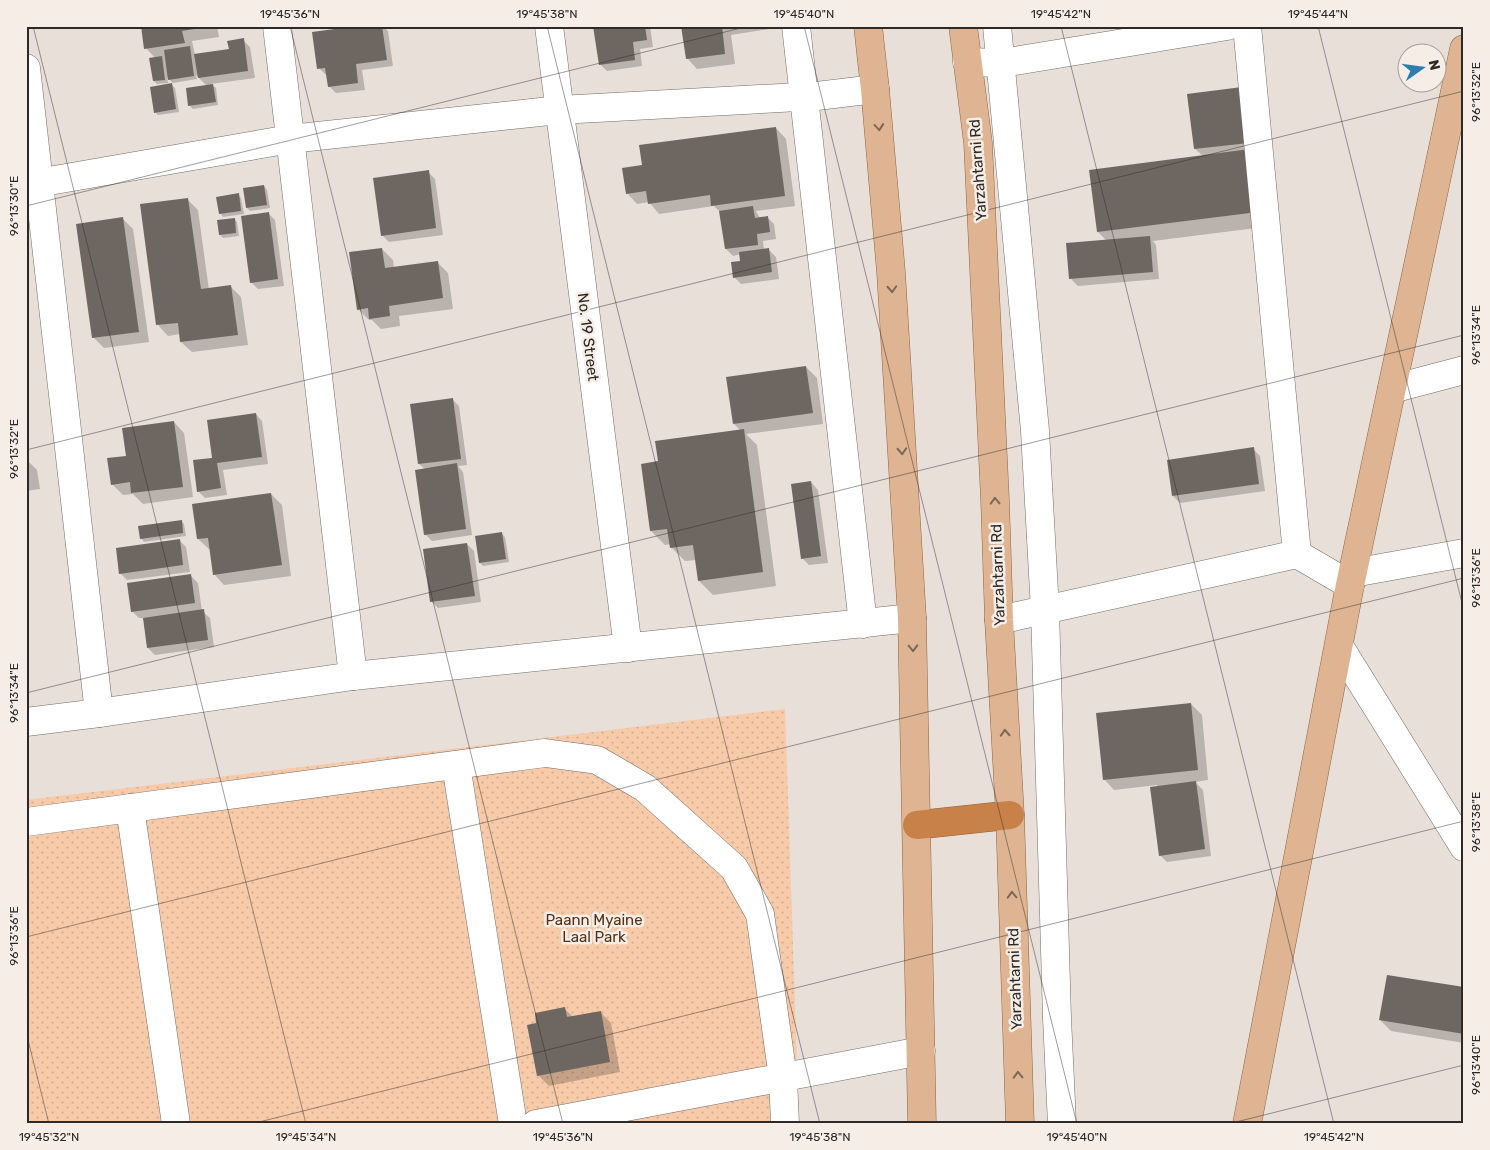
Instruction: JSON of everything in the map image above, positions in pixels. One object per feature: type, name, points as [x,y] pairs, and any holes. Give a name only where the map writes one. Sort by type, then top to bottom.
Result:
[{"type":"highway","points":[[917,825],[1010,815]]},
{"type":"main road","points":[[868,26],[891,272],[912,618],[922,1124]]},
{"type":"main road","name":"Yarzahtarni Rd","points":[[963,26],[978,143],[995,500],[998,620],[1010,815],[1020,1124]]},
{"type":"main road","points":[[1247,1124],[1352,580],[1464,49]]},
{"type":"street","points":[[277,26],[354,676]]},
{"type":"street","name":"No. 19 Street","points":[[549,26],[628,648]]},
{"type":"street","points":[[796,26],[863,624]]},
{"type":"street","points":[[997,26],[1002,63],[1035,430],[1045,610],[1056,1018],[1062,1124]]},
{"type":"street","points":[[967,62],[1002,63],[1226,26]]},
{"type":"street","points":[[1247,26],[1297,554]]},
{"type":"street","points":[[26,68],[33,184],[98,713]]},
{"type":"street","points":[[33,184],[290,139],[559,110],[817,96],[875,89]]},
{"type":"street","points":[[1392,388],[1464,370]]},
{"type":"street","points":[[998,620],[1297,554],[1352,580],[1464,553]]},
{"type":"street","points":[[26,722],[354,676],[912,618]]},
{"type":"street","points":[[1339,646],[1464,847]]},
{"type":"street","points":[[26,822],[545,753],[597,760],[645,788],[734,868],[760,914],[783,1078],[785,1124]]},
{"type":"street","points":[[456,765],[513,1124]]},
{"type":"street","points":[[130,808],[176,1124]]},
{"type":"street","points":[[536,1124],[921,1050]]},
{"type":"green space","name":"Paann Myaine Laal Park","points":[[785,709],[799,1124],[26,1124],[26,800]]},
{"type":"building","points":[[141,26],[207,27],[182,31],[185,43],[144,49]]},
{"type":"building","points":[[357,26],[382,26],[387,60],[356,64],[358,83],[328,87],[325,68],[317,69],[312,32]]},
{"type":"building","points":[[593,26],[645,26],[647,40],[633,42],[635,60],[599,65]]},
{"type":"building","points":[[681,26],[722,26],[725,54],[686,59]]},
{"type":"building","points":[[244,38],[248,71],[198,78],[194,54],[229,49],[227,41]]},
{"type":"building","points":[[190,46],[194,76],[168,80],[164,50]]},
{"type":"building","points":[[162,56],[165,80],[153,81],[149,58]]},
{"type":"building","points":[[172,83],[176,109],[154,113],[150,87]]},
{"type":"building","points":[[213,84],[216,102],[188,106],[186,88]]},
{"type":"building","points":[[1242,87],[1249,143],[1194,149],[1187,94]]},
{"type":"building","points":[[776,127],[785,196],[711,206],[710,195],[648,204],[646,191],[626,194],[622,168],[642,165],[639,145]]},
{"type":"building","points":[[1250,149],[1258,212],[1097,232],[1089,170]]},
{"type":"building","points":[[429,170],[436,228],[381,236],[373,178]]},
{"type":"building","points":[[264,185],[267,205],[246,208],[243,188]]},
{"type":"building","points":[[239,193],[241,211],[219,214],[216,197]]},
{"type":"building","points":[[188,198],[201,289],[231,285],[238,335],[180,342],[178,323],[156,325],[140,204]]},
{"type":"building","points":[[753,206],[755,218],[768,216],[770,232],[757,234],[758,245],[725,249],[719,211]]},
{"type":"building","points":[[269,212],[278,279],[250,283],[241,216]]},
{"type":"building","points":[[123,217],[139,332],[92,338],[76,224]]},
{"type":"building","points":[[235,218],[236,233],[219,235],[217,220]]},
{"type":"building","points":[[1150,236],[1153,272],[1069,279],[1066,243]]},
{"type":"building","points":[[382,248],[385,268],[438,261],[443,298],[389,306],[390,316],[369,319],[368,308],[357,310],[349,252]]},
{"type":"building","points":[[769,248],[772,272],[733,278],[731,262],[740,261],[739,252]]},
{"type":"building","points":[[806,366],[813,413],[733,424],[726,377]]},
{"type":"building","points":[[453,398],[461,459],[418,464],[410,404]]},
{"type":"building","points":[[256,413],[262,457],[217,463],[221,488],[197,492],[193,460],[212,458],[207,420]]},
{"type":"building","points":[[174,421],[183,487],[131,493],[130,482],[111,485],[107,458],[126,456],[122,428]]},
{"type":"building","points":[[744,429],[763,572],[698,581],[693,545],[670,548],[667,529],[650,531],[641,464],[658,461],[655,441]]},
{"type":"building","points":[[1254,447],[1259,484],[1172,496],[1167,460]]},
{"type":"building","points":[[457,463],[466,529],[424,535],[415,470]]},
{"type":"building","points":[[811,481],[821,556],[801,559],[791,484]]},
{"type":"building","points":[[271,493],[282,565],[213,575],[208,538],[197,539],[192,504]]},
{"type":"building","points":[[182,520],[183,533],[140,539],[138,526]]},
{"type":"building","points":[[502,532],[506,559],[479,563],[475,536]]},
{"type":"building","points":[[180,539],[183,565],[119,574],[116,548]]},
{"type":"building","points":[[467,543],[475,596],[430,602],[423,549]]},
{"type":"building","points":[[191,574],[195,603],[131,612],[127,583]]},
{"type":"building","points":[[204,609],[208,640],[147,648],[143,618]]},
{"type":"building","points":[[1191,703],[1198,770],[1103,780],[1096,713]]},
{"type":"building","points":[[1196,781],[1205,849],[1159,856],[1150,787]]},
{"type":"building","points":[[1387,975],[1464,987],[1464,1034],[1379,1020]]},
{"type":"building","points":[[565,1007],[567,1017],[601,1011],[610,1062],[537,1076],[527,1025],[536,1023],[535,1013]]}]
